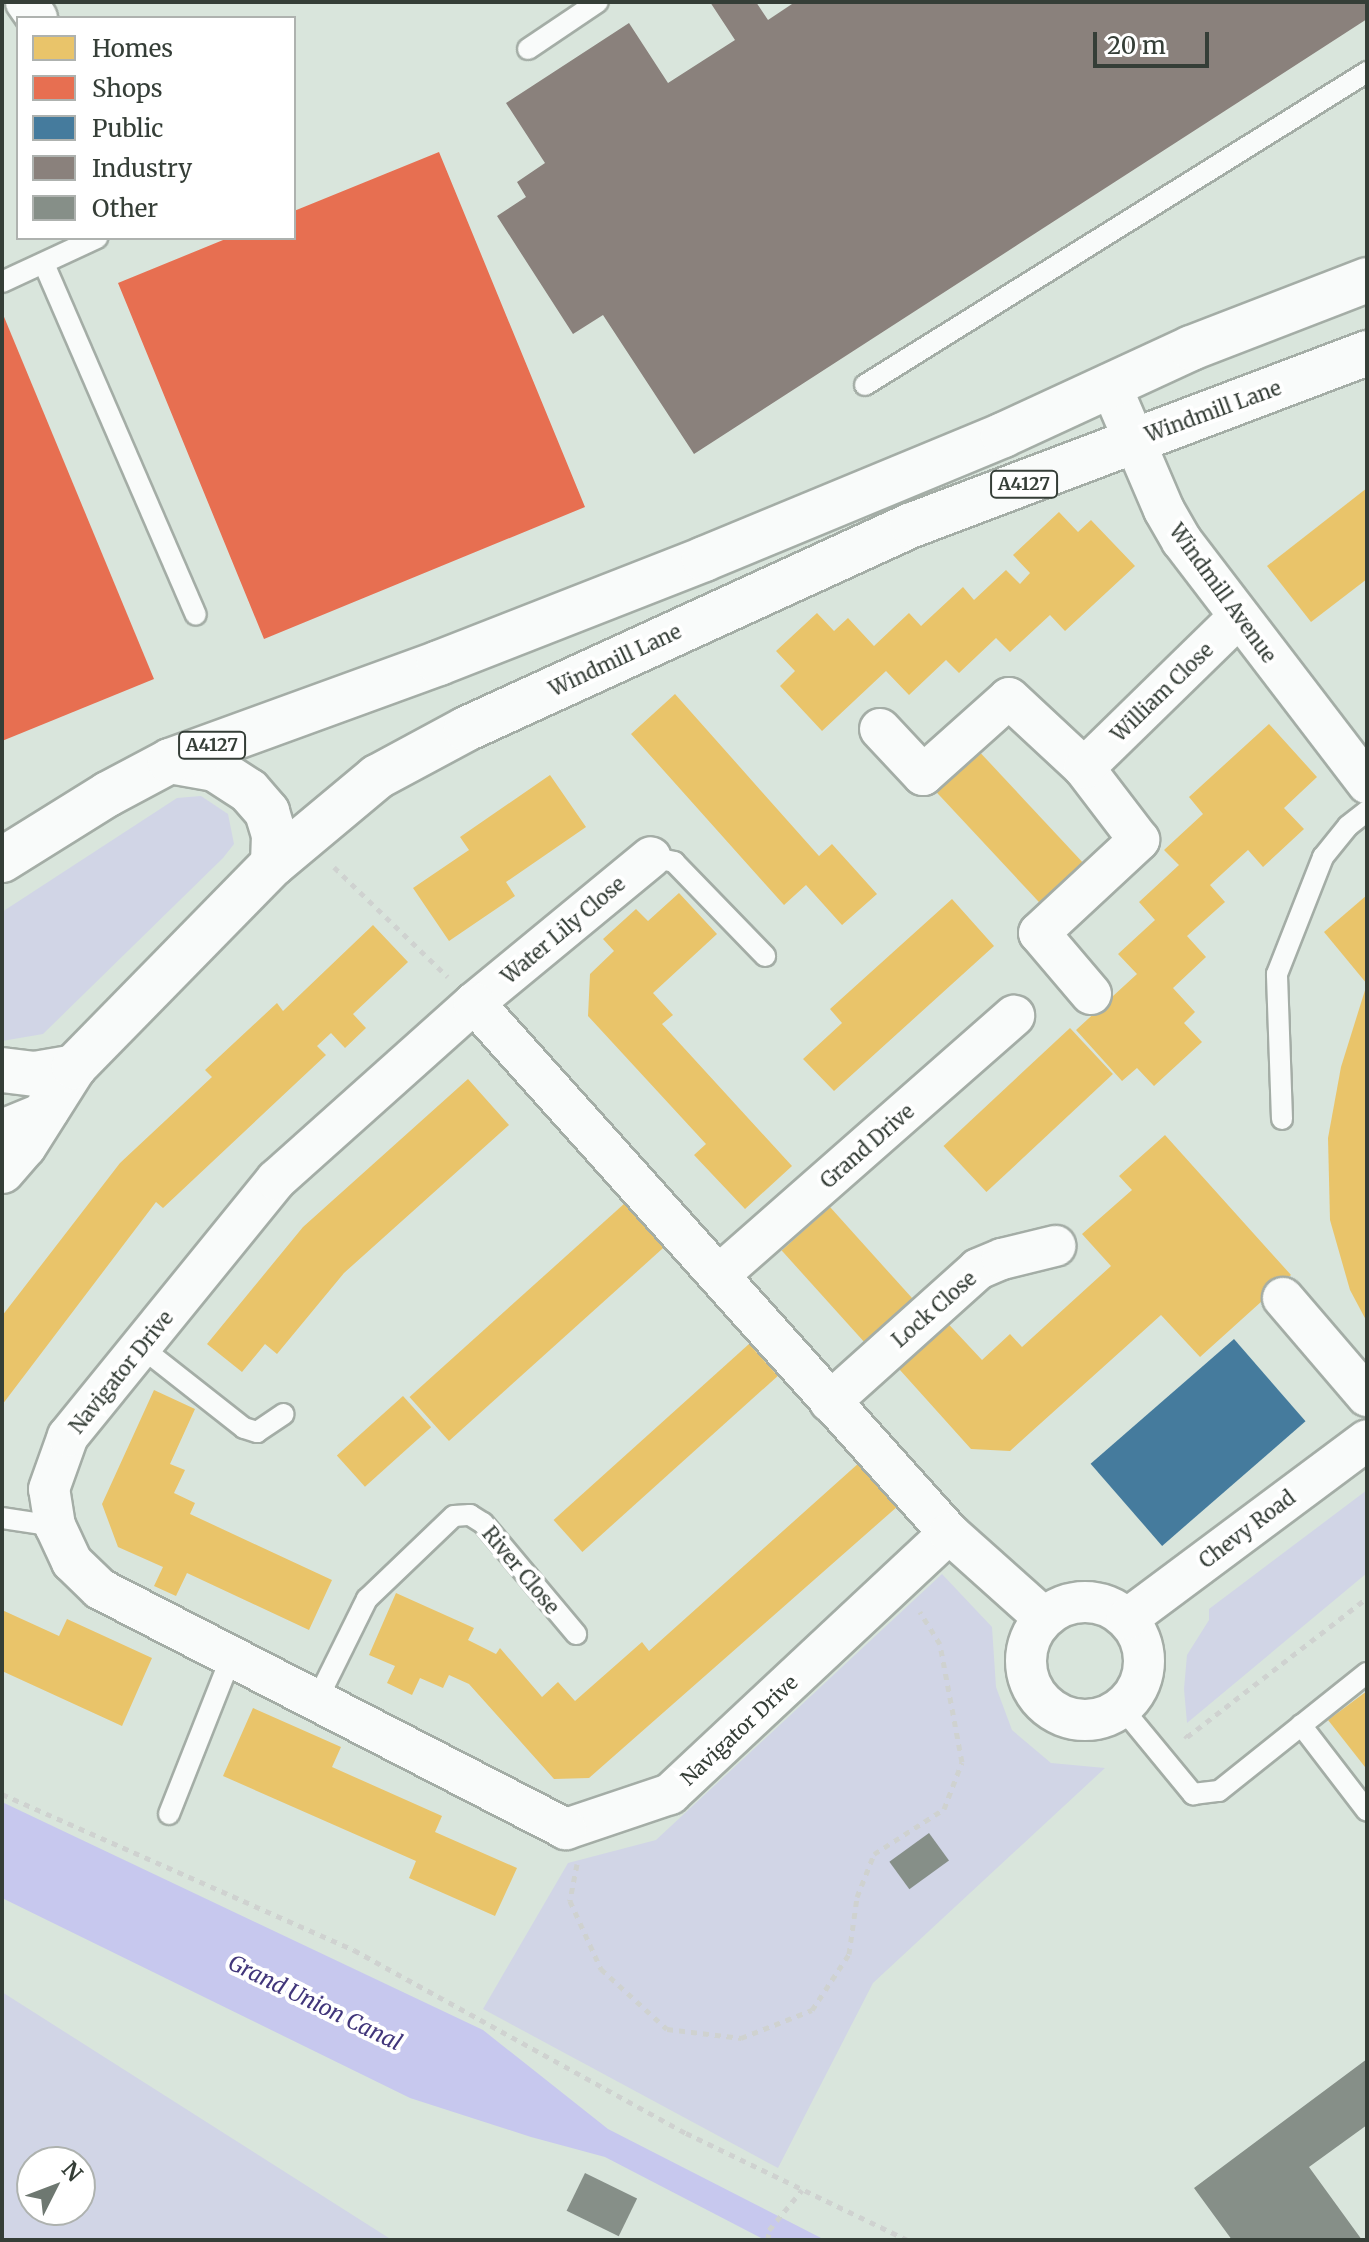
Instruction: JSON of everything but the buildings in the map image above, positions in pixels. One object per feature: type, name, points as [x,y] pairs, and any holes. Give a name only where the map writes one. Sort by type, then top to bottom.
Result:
[{"type":"main road","name":"A4127","points":[[8,851],[170,761],[439,663],[704,559],[1003,435],[1191,348],[1367,280]]},
{"type":"main road","name":"Windmill Lane","points":[[2,1171],[48,1111],[74,1067],[288,850],[377,777],[466,729],[912,525],[1367,353]]},
{"type":"main road","points":[[170,761],[215,769],[249,791],[267,812],[274,835],[288,850]]},
{"type":"main road","points":[[2,1070],[35,1074],[74,1067]]},
{"type":"street","name":"Windmill Avenue","points":[[1110,384],[1182,541],[1239,617],[1362,766]]},
{"type":"street","name":"William Close","points":[[1084,768],[1239,617]]},
{"type":"street","points":[[880,729],[923,775],[1009,698],[1084,768],[1139,840],[1039,933],[1091,994]]},
{"type":"street","name":"Water Lily Close","points":[[474,1003],[651,857]]},
{"type":"street","points":[[474,1003],[949,1533],[1044,1618]]},
{"type":"street","name":"Navigator Drive","points":[[474,1003],[276,1180],[68,1436],[49,1489],[55,1526],[72,1562],[100,1589],[566,1829],[670,1794],[949,1533]]},
{"type":"street","name":"Grand Drive","points":[[719,1275],[1014,1016]]},
{"type":"street","points":[[2,1130],[48,1111]]},
{"type":"street","name":"Lock Close","points":[[830,1402],[978,1269],[1002,1259],[1055,1246]]},
{"type":"street","points":[[1283,1298],[1367,1396]]},
{"type":"street","name":"Chevy Road","points":[[1127,1619],[1367,1440]]},
{"type":"street","points":[[1085,1602],[1105,1605],[1127,1619],[1142,1645],[1145,1665],[1129,1700],[1088,1721],[1068,1718],[1049,1709],[1032,1689],[1026,1670],[1033,1631],[1044,1618],[1065,1605],[1085,1602]]},
{"type":"lane","points":[[528,49],[598,2]]},
{"type":"lane","points":[[865,385],[1367,72]]},
{"type":"lane","points":[[2,282],[93,240]]},
{"type":"lane","points":[[44,264],[196,615]]},
{"type":"lane","points":[[1282,1119],[1277,974],[1323,857],[1348,826],[1367,811]]},
{"type":"lane","points":[[651,857],[674,862],[765,956]]},
{"type":"lane","points":[[141,1347],[244,1428],[257,1432],[284,1414]]},
{"type":"lane","name":"River Close","points":[[317,1700],[367,1599],[454,1516],[470,1515],[483,1523],[576,1634]]},
{"type":"lane","points":[[2,1518],[55,1526]]},
{"type":"lane","points":[[169,1814],[232,1655]]},
{"type":"lane","points":[[1129,1700],[1193,1794],[1219,1791],[1367,1673]]},
{"type":"lane","points":[[1301,1725],[1364,1803]]},
{"type":"path","points":[[288,850],[474,1003]]},
{"type":"path","points":[[585,1824],[570,1901],[601,1969],[667,2029],[741,2038],[812,2010],[849,1954],[857,1897],[874,1854],[944,1809],[962,1762],[940,1644],[902,1580]]},
{"type":"path","points":[[1129,1700],[1187,1737],[1367,1598]]},
{"type":"path","points":[[2,1794],[354,1950],[686,2133],[907,2240]]},
{"type":"path","points":[[768,2240],[769,2230],[802,2190]]},
{"type":"shaded area","points":[[201,796],[228,814],[234,844],[223,858],[43,1034],[2,1041],[2,912],[177,798]]},
{"type":"shaded area","points":[[1367,1490],[1367,1573],[1187,1723],[1184,1689],[1187,1655],[1209,1620],[1209,1609]]},
{"type":"shaded area","points":[[942,1574],[992,1627],[996,1687],[1012,1730],[1051,1763],[1105,1768],[873,1983],[778,2168],[483,2009],[568,1863],[656,1840]]},
{"type":"shaded area","points":[[2,1992],[392,2240],[2,2240]]},
{"type":"water","name":"Grand Union Canal","points":[[2,1802],[483,2030],[608,2129],[825,2240],[765,2240],[605,2157],[410,2098],[2,1898]]}]
